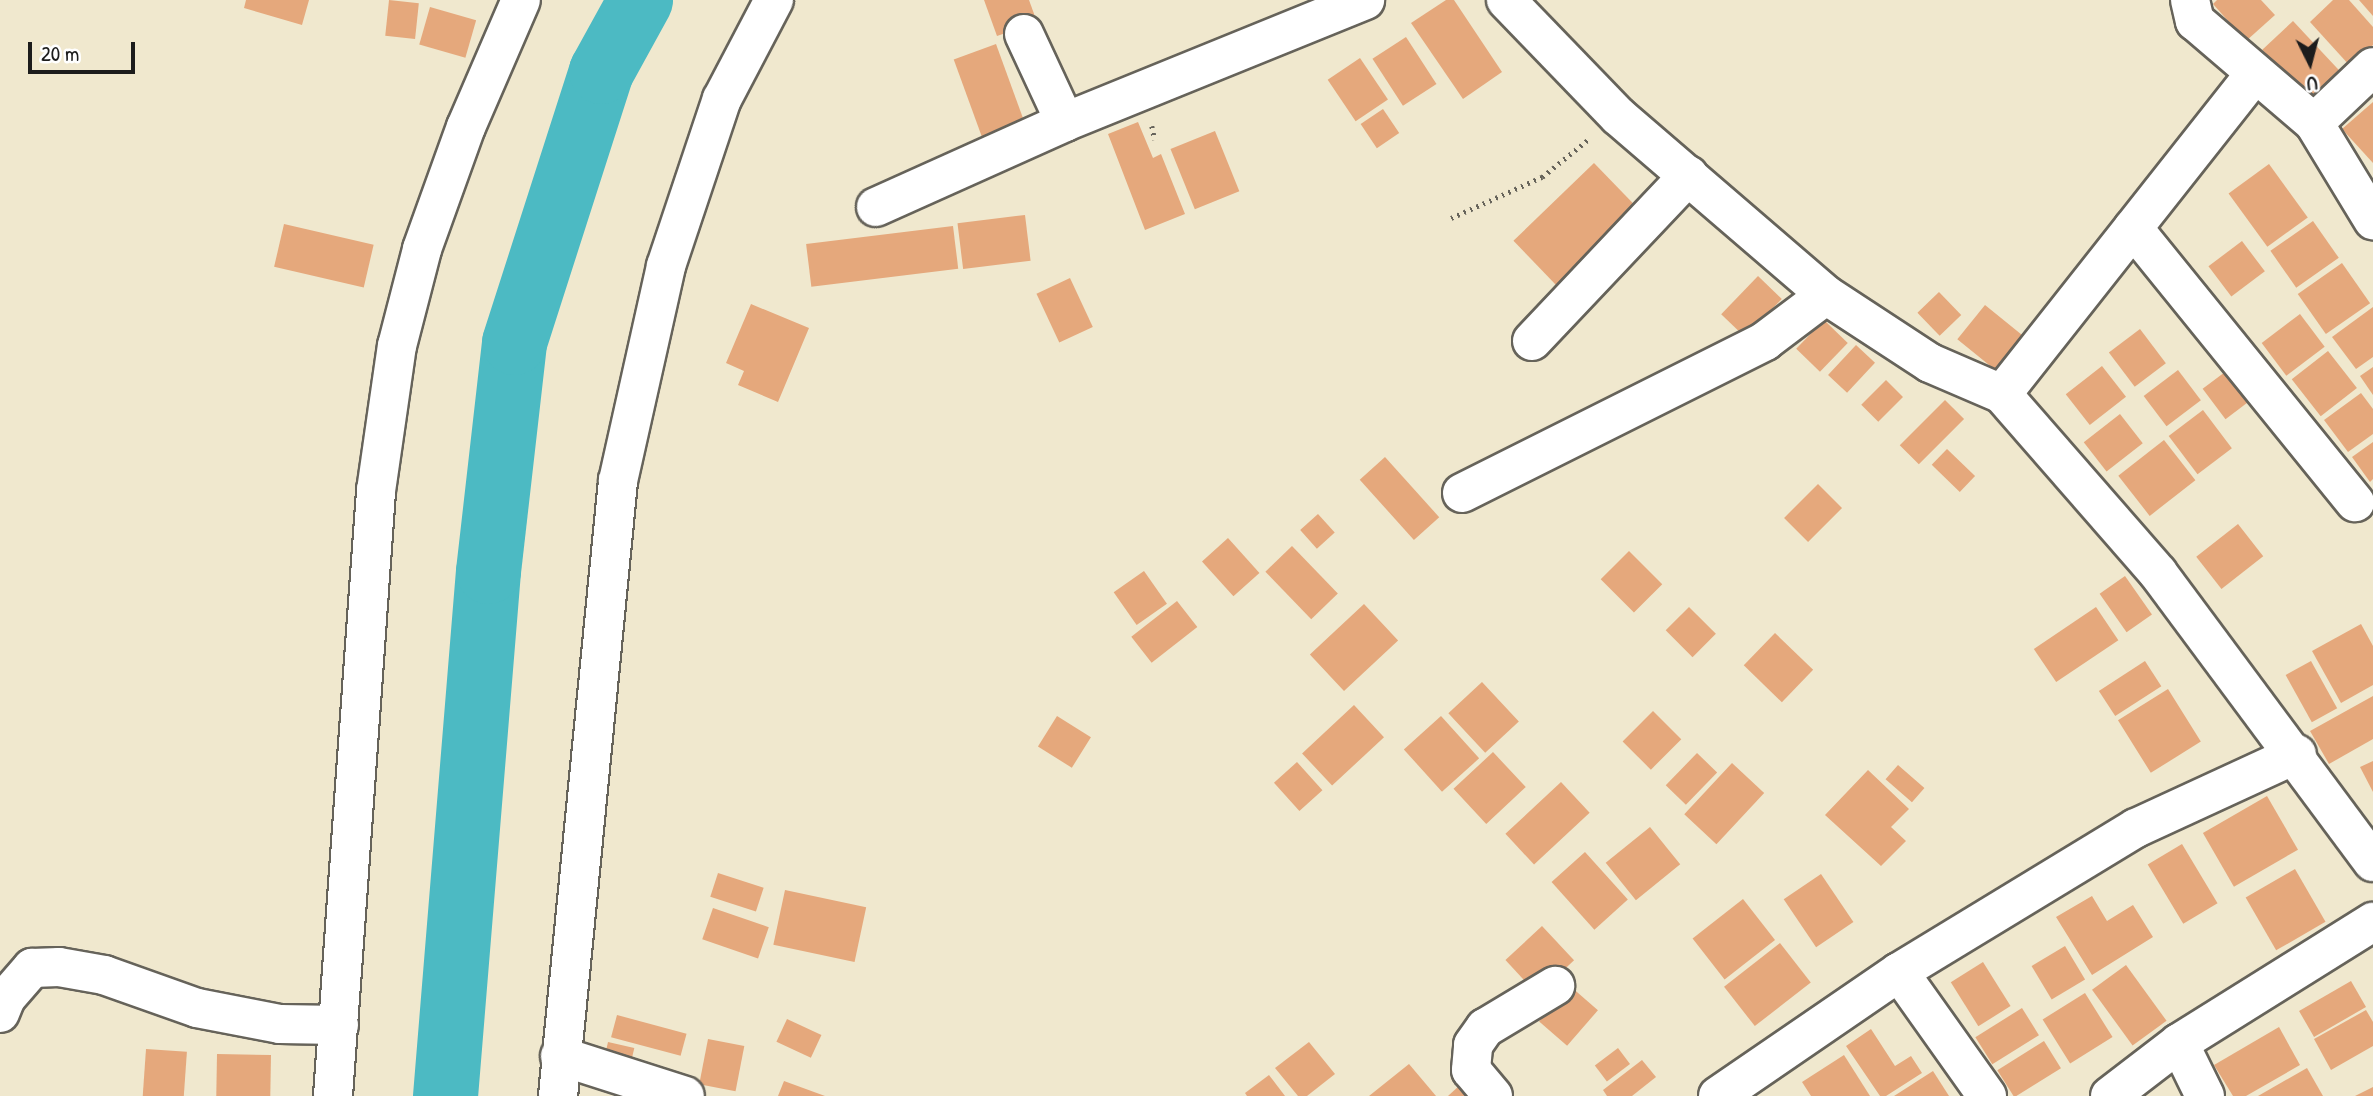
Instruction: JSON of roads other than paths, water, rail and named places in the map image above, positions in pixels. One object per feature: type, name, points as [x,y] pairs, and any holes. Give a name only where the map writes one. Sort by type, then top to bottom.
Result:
[{"type":"street","points":[[333,1096],[376,491],[397,346],[422,249],[466,127],[521,0]]},
{"type":"street","points":[[558,1096],[618,481],[666,266],[722,99],[774,0]]},
{"type":"street","points":[[876,207],[1065,122],[1365,0]]},
{"type":"street","points":[[1506,0],[1618,116],[1826,295],[1930,363],[2003,394],[2158,573],[2297,754],[2373,862]]},
{"type":"street","points":[[2190,0],[2196,21],[2254,75],[2314,123],[2373,220]]},
{"type":"street","points":[[1024,34],[1065,122]]},
{"type":"street","points":[[2314,123],[2373,67]]},
{"type":"street","points":[[2003,394],[2254,75]]},
{"type":"street","points":[[1532,341],[1689,175]]},
{"type":"street","points":[[2133,228],[2355,502]]},
{"type":"street","points":[[1462,493],[1765,341],[1826,295]]},
{"type":"street","points":[[1718,1096],[1899,972],[2136,828],[2297,754]]},
{"type":"street","points":[[2110,1096],[2179,1043],[2373,922]]},
{"type":"street","points":[[0,1013],[6,998],[32,968],[59,967],[104,975],[197,1008],[280,1024],[339,1026]]},
{"type":"street","points":[[1899,972],[1987,1096]]},
{"type":"street","points":[[1493,1096],[1471,1070],[1473,1045],[1485,1028],[1555,986]]},
{"type":"street","points":[[2179,1043],[2205,1096]]},
{"type":"street","points":[[560,1056],[685,1096]]},
{"type":"waterway","points":[[445,1096],[488,571],[514,342],[601,71],[640,0]]}]
